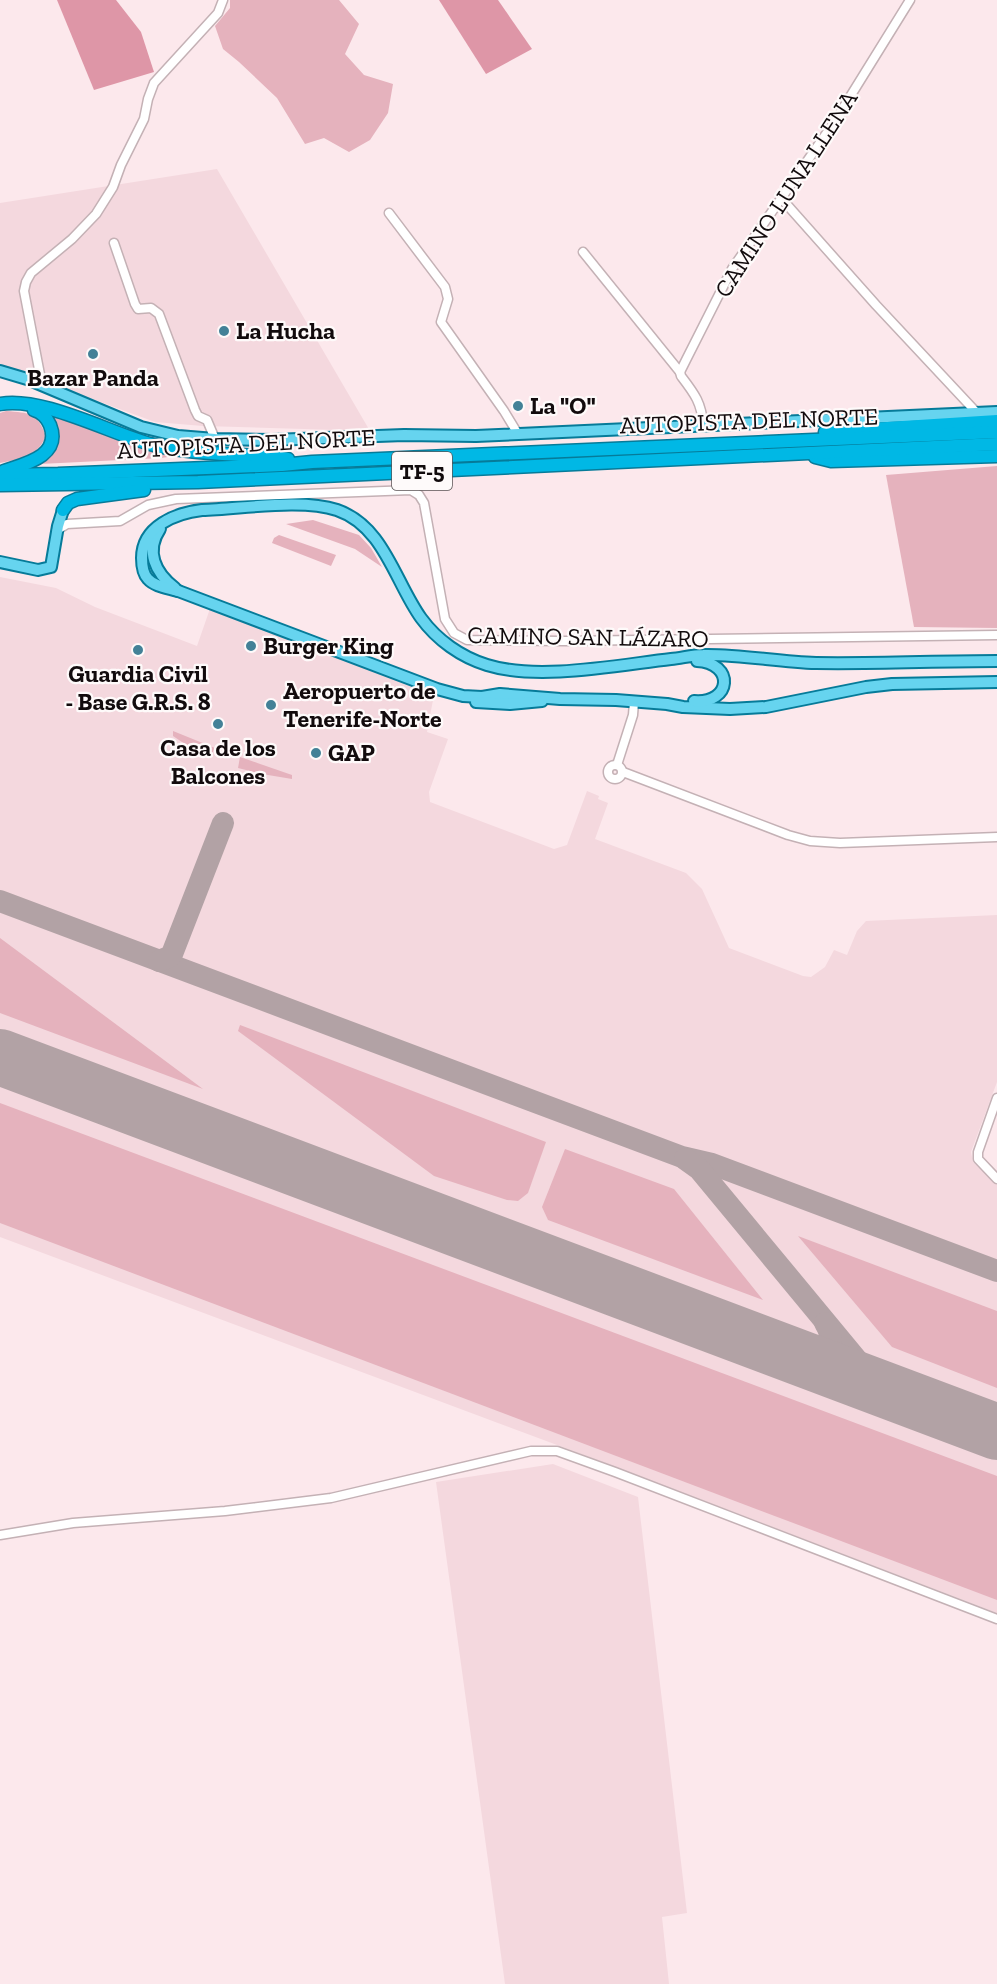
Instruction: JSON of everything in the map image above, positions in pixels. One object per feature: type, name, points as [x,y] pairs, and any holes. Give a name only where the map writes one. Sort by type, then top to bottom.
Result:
[{"type":"highway","points":[[0,399],[38,402],[59,409],[66,414]]},
{"type":"highway","points":[[0,406],[25,404],[66,414],[150,444],[177,450],[312,462]]},
{"type":"highway","points":[[0,406],[39,411],[48,420],[52,432],[52,442],[46,453],[33,462],[0,473]]},
{"type":"highway","points":[[740,442],[763,436],[997,421]]},
{"type":"highway","name":"AUTOPISTA DEL NORTE","points":[[0,473],[57,474],[259,466],[740,442],[763,443],[997,432]]},
{"type":"highway","name":"AUTOPISTA DEL NORTE","points":[[0,485],[198,482],[997,444]]},
{"type":"highway","points":[[802,454],[831,461],[997,456]]},
{"type":"highway","points":[[63,510],[68,503],[84,497],[176,487],[198,482]]},
{"type":"main road","points":[[2,373],[27,379],[141,427],[178,436],[215,439],[272,440],[404,435],[476,436],[997,412]]},
{"type":"main road","points":[[561,699],[510,704],[462,700],[180,592],[161,575],[153,558],[153,546],[157,533],[166,521],[186,512],[202,510],[304,505],[348,514],[358,521],[379,544],[411,603],[431,630],[459,653],[488,666],[512,670],[549,671],[712,655],[817,663],[997,661]]},
{"type":"main road","points":[[0,562],[38,570],[51,567],[63,510]]},
{"type":"main road","points":[[667,704],[684,701],[710,701],[717,697],[723,687],[723,676],[716,665],[682,658]]},
{"type":"main road","points":[[432,687],[463,696],[482,697],[500,694],[744,709],[892,684],[997,682]]},
{"type":"street","points":[[42,385],[24,291],[26,282],[31,273],[72,239],[96,214],[113,187],[121,165],[144,119],[154,83],[218,13],[223,0]]},
{"type":"street","name":"CAMINO LUNA LLENA","points":[[680,372],[732,269],[835,121],[910,0]]},
{"type":"street","points":[[781,198],[876,305],[977,413]]},
{"type":"street","points":[[389,213],[445,286],[448,299],[441,322],[518,434]]},
{"type":"street","points":[[114,243],[135,304],[138,309],[151,308],[159,314],[195,410],[198,416],[207,420],[215,439]]},
{"type":"street","points":[[583,252],[680,372],[698,399],[702,410],[703,425]]},
{"type":"street","points":[[27,379],[37,363]]},
{"type":"street","name":"CAMINO SAN LÁZARO","points":[[57,530],[67,524],[80,522],[120,521],[148,505],[176,499],[411,490],[424,503],[445,619],[454,633],[467,640],[565,641],[997,635]]},
{"type":"street","points":[[63,510],[69,517],[80,522]]},
{"type":"street","points":[[634,702],[620,768],[788,835],[810,841],[840,843],[997,837]]},
{"type":"street","points":[[997,1098],[978,1152],[978,1159],[997,1179]]},
{"type":"street","points":[[0,1535],[73,1523],[225,1511],[331,1498],[539,1450],[557,1451],[997,1619]]},
{"type":"shaded area","points":[[57,0],[116,0],[141,32],[154,72],[94,90]]},
{"type":"shaded area","points":[[230,0],[339,0],[359,24],[345,54],[364,75],[393,84],[388,113],[370,140],[349,152],[324,138],[305,144],[277,98],[223,49],[215,26],[230,8]]},
{"type":"shaded area","points":[[439,0],[498,0],[532,49],[486,74]]},
{"type":"shaded area","points":[[217,169],[370,431],[203,426],[155,422],[0,365],[0,203]]},
{"type":"shaded area","points":[[6,411],[32,415],[43,428],[46,436],[38,449],[28,456],[0,463],[0,413]]},
{"type":"shaded area","points":[[49,415],[181,455],[40,464],[52,452],[56,442]]},
{"type":"shaded area","points":[[997,466],[997,628],[914,627],[886,475]]},
{"type":"shaded area","points":[[313,520],[359,535],[371,548],[382,567],[355,549],[286,524]]},
{"type":"shaded area","points":[[279,535],[336,555],[331,566],[272,543]]},
{"type":"shaded area","points":[[0,577],[56,588],[95,607],[197,646],[213,600],[436,684],[427,732],[448,739],[429,792],[430,802],[554,849],[567,845],[587,791],[599,796],[598,799],[608,803],[595,839],[686,873],[702,889],[729,948],[803,976],[811,977],[825,967],[834,950],[847,955],[857,931],[866,921],[997,915],[997,1082],[971,1152],[973,1162],[997,1185],[997,1613],[600,1461],[0,1237]]},
{"type":"shaded area","points":[[173,731],[215,748],[210,757],[197,752],[173,736]]},
{"type":"shaded area","points":[[240,757],[292,775],[292,779],[238,768]]},
{"type":"shaded area","points":[[0,938],[203,1089],[0,1013]]},
{"type":"shaded area","points":[[240,1025],[546,1142],[528,1193],[518,1201],[507,1200],[434,1176],[238,1031]]},
{"type":"shaded area","points":[[0,1103],[997,1476],[997,1600],[0,1223]]},
{"type":"shaded area","points":[[565,1149],[674,1189],[763,1300],[548,1220],[542,1207]]},
{"type":"shaded area","points":[[798,1236],[997,1311],[997,1388],[892,1347]]},
{"type":"shaded area","points":[[553,1464],[638,1497],[687,1913],[662,1917],[669,1984],[505,1984],[436,1482]]},
{"type":"taxiway","points":[[159,961],[172,954],[223,823]]},
{"type":"taxiway","points":[[0,901],[682,1157],[712,1164],[997,1271]]},
{"type":"taxiway","points":[[685,1159],[699,1169],[862,1366],[894,1387],[928,1405]]},
{"type":"taxiway","points":[[799,1357],[815,1357],[826,1350],[831,1339],[825,1323]]},
{"type":"runway","points":[[0,1057],[997,1432]]},
{"type":"place","name":"La Hucha","points":[[224,331]]},
{"type":"place","name":"Bazar Panda","points":[[93,354]]},
{"type":"place","name":"La \"O\"","points":[[518,406]]},
{"type":"place","name":"Burger King","points":[[251,646]]},
{"type":"place","name":"Guardia Civil - Base G.R.S. 8","points":[[138,650]]},
{"type":"place","name":"Aeropuerto de Tenerife-Norte","points":[[271,705]]},
{"type":"place","name":"Casa de los Balcones","points":[[218,724]]},
{"type":"place","name":"GAP","points":[[316,753]]}]
